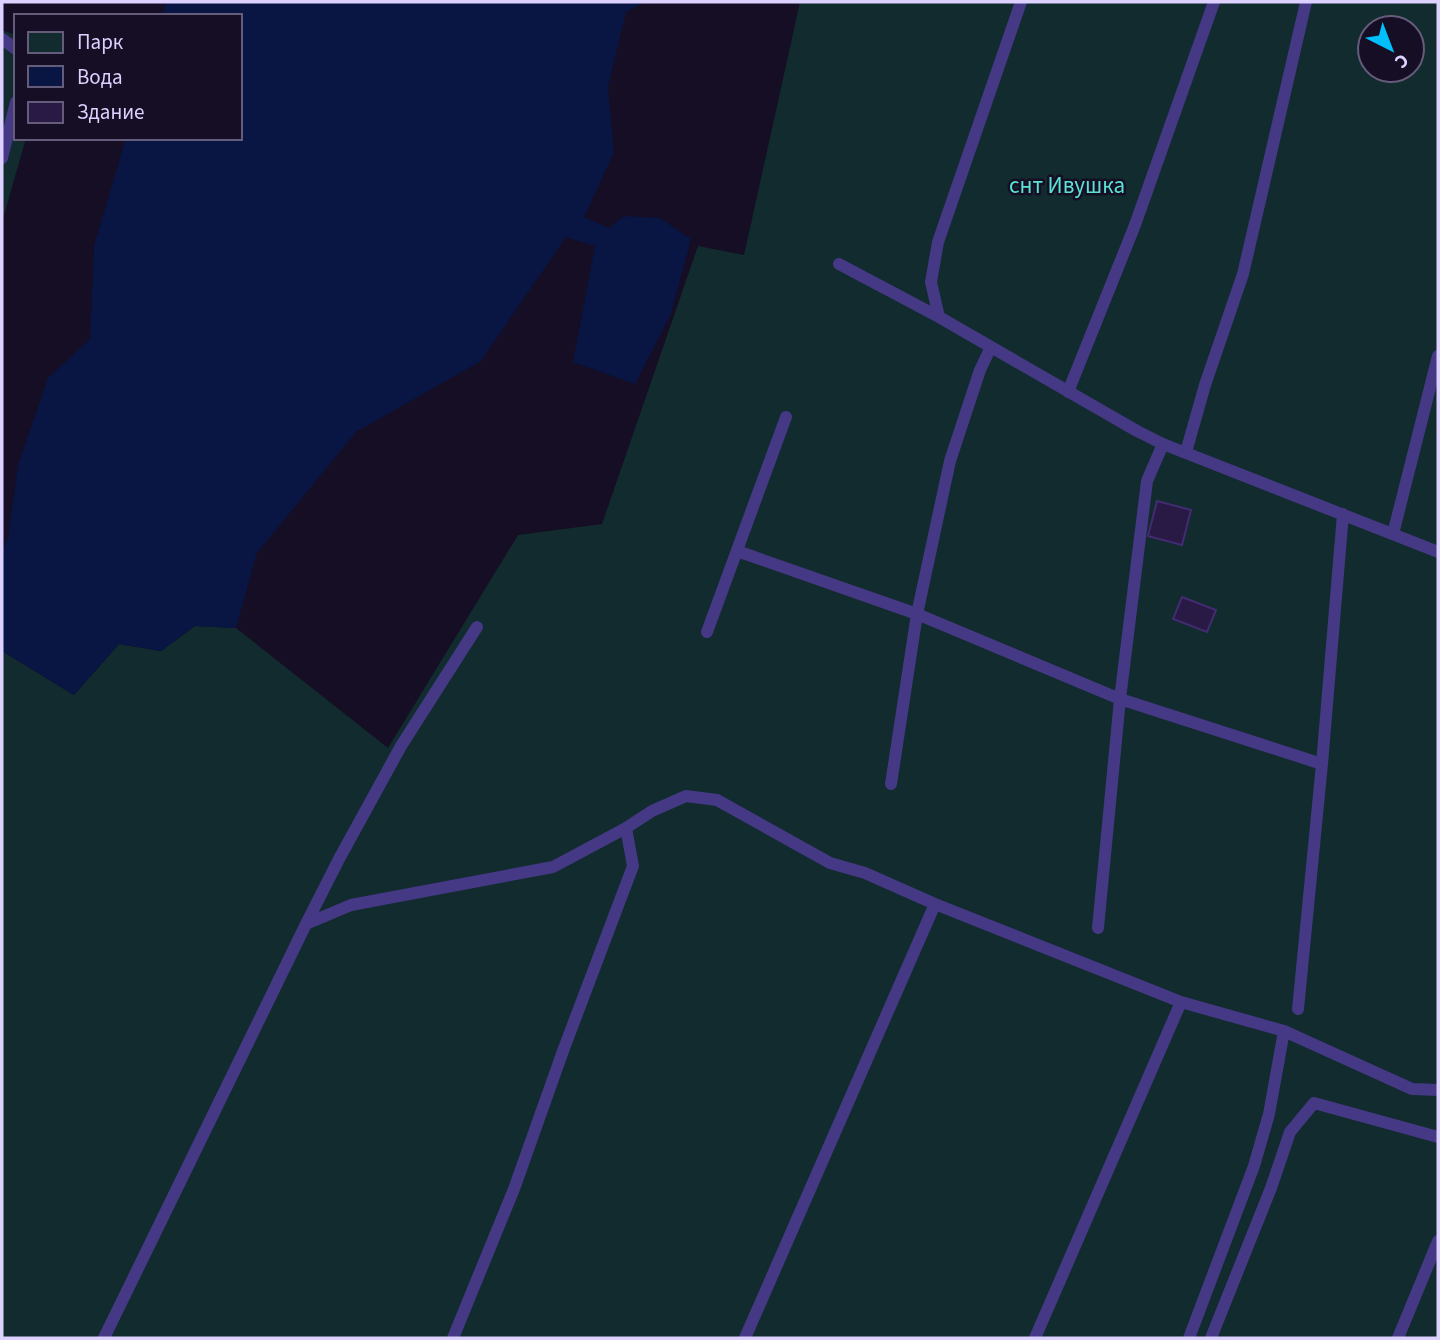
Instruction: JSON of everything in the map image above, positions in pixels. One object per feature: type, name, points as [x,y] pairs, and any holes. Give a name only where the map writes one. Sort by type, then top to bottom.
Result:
[{"type":"lane","points":[[939,317],[931,282],[938,242],[1021,2]]},
{"type":"lane","points":[[1069,392],[1135,225],[1214,2]]},
{"type":"lane","points":[[1185,452],[1242,274],[1306,2]]},
{"type":"lane","points":[[2,158],[14,110]]},
{"type":"lane","points":[[839,264],[939,317],[1163,444],[1438,552]]},
{"type":"lane","points":[[891,784],[917,614],[950,461],[980,370],[991,347]]},
{"type":"lane","points":[[1393,534],[1438,356]]},
{"type":"lane","points":[[706,632],[786,417]]},
{"type":"lane","points":[[1098,928],[1120,699],[1147,481],[1163,444]]},
{"type":"lane","points":[[1298,1009],[1343,514]]},
{"type":"lane","points":[[737,551],[917,614],[1120,699],[1322,764]]},
{"type":"lane","points":[[104,1338],[338,859],[401,747],[477,628]]},
{"type":"lane","points":[[306,924],[351,905],[553,867],[652,811],[685,796],[717,800],[830,863],[864,873],[1181,1002],[1284,1031],[1412,1089],[1438,1090]]},
{"type":"lane","points":[[453,1338],[514,1189],[562,1051],[633,866],[626,828]]},
{"type":"lane","points":[[745,1338],[935,904]]},
{"type":"lane","points":[[1035,1338],[1181,1002]]},
{"type":"lane","points":[[1189,1338],[1254,1166],[1269,1114],[1284,1031]]},
{"type":"lane","points":[[1211,1338],[1271,1188],[1290,1132],[1314,1103],[1438,1137]]},
{"type":"lane","points":[[1398,1338],[1438,1241]]},
{"type":"green space","name":"снт Ивушка","points":[[800,2],[1438,2],[1438,1338],[2,1338],[2,651],[74,695],[119,644],[161,651],[195,626],[236,628],[388,748],[518,535],[602,524],[698,246],[744,255]]},
{"type":"green space","points":[[2,30],[14,34],[14,140],[25,140],[2,222]]},
{"type":"water","points":[[166,2],[645,2],[626,12],[608,87],[614,153],[584,217],[609,228],[624,216],[660,218],[691,239],[671,314],[635,384],[573,362],[595,246],[566,237],[481,361],[356,432],[257,553],[236,628],[195,626],[161,651],[119,644],[74,695],[2,651],[2,552],[8,538],[18,465],[48,378],[90,339],[94,246],[125,140],[242,140],[242,14],[163,14]]},
{"type":"building","points":[[1157,501],[1191,510],[1182,545],[1148,536]]},
{"type":"building","points":[[1182,597],[1216,610],[1207,632],[1173,619]]}]
